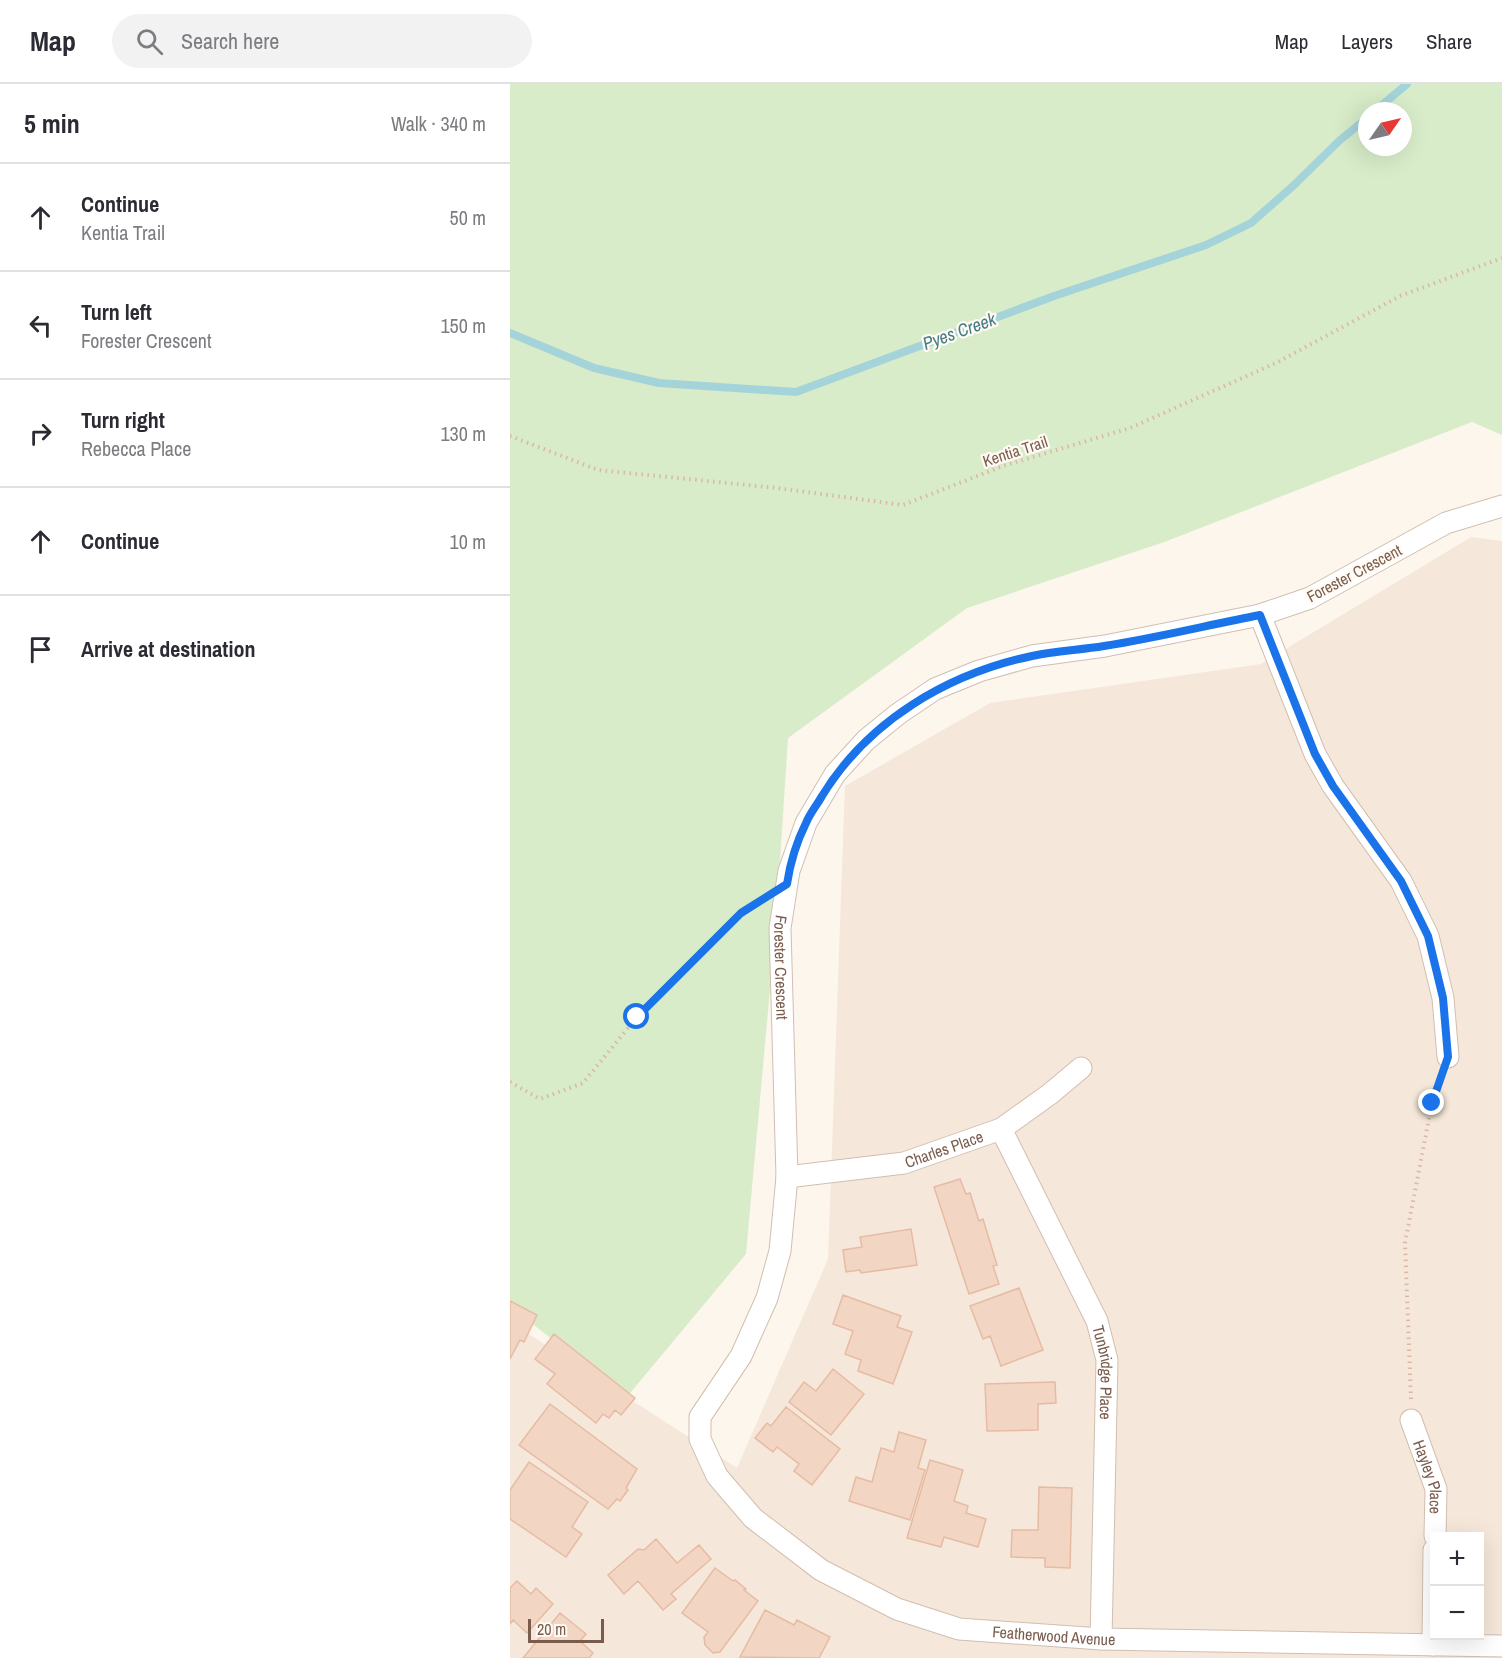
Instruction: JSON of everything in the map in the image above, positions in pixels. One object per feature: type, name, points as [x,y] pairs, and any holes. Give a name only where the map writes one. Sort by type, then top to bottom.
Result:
[{"type":"street","name":"Forester Crescent","points":[[700,1416],[741,1356],[767,1299],[780,1251],[787,1176],[780,928],[789,871],[806,823],[835,774],[866,740],[898,714],[935,690],[979,671],[1032,656],[1105,646],[1260,615],[1310,598],[1446,523],[1502,506]]},
{"type":"street","points":[[1260,615],[1315,754],[1333,786],[1401,881],[1428,936],[1443,998],[1448,1057]]},
{"type":"street","name":"Charles Place","points":[[787,1176],[904,1163],[1001,1129],[1050,1094],[1081,1068]]},
{"type":"street","name":"Tunbridge Place","points":[[1001,1129],[1097,1321],[1107,1360],[1101,1639]]},
{"type":"street","name":"Featherwood Avenue","points":[[700,1416],[700,1439],[717,1476],[753,1518],[821,1570],[897,1609],[959,1629],[1101,1639],[1502,1646]]},
{"type":"street","name":"Hayley Place","points":[[1411,1420],[1436,1489],[1435,1532]]},
{"type":"street","points":[[1433,1645],[1434,1586]]},
{"type":"path","name":"Kentia Trail","points":[[510,436],[598,470],[777,488],[903,505],[1003,466],[1130,428],[1276,363],[1400,296],[1502,258]]},
{"type":"path","points":[[510,1082],[540,1099],[583,1083],[637,1017],[741,913],[787,884]]},
{"type":"path","points":[[1411,1420],[1405,1243],[1432,1103],[1448,1057]]},
{"type":"shaded area","points":[[1471,537],[1502,541],[1502,1658],[510,1658],[510,1322],[737,1468],[828,1259],[845,786],[990,703],[1261,664]]},
{"type":"green space","points":[[510,84],[1502,84],[1502,435],[1472,422],[1167,541],[967,608],[788,738],[776,923],[746,1254],[626,1398],[510,1306]]},
{"type":"building","points":[[960,1179],[966,1194],[970,1193],[979,1221],[983,1219],[997,1265],[993,1266],[999,1284],[969,1294],[934,1187]]},
{"type":"building","points":[[911,1229],[917,1265],[861,1273],[860,1270],[846,1272],[843,1250],[862,1247],[860,1237]]},
{"type":"building","points":[[1019,1288],[1043,1350],[1001,1366],[990,1336],[983,1339],[970,1306]]},
{"type":"building","points":[[843,1295],[901,1316],[897,1327],[912,1332],[893,1384],[858,1371],[861,1360],[845,1354],[853,1331],[833,1324]]},
{"type":"building","points":[[510,1301],[537,1315],[524,1342],[520,1340],[510,1359]]},
{"type":"building","points":[[554,1334],[635,1398],[621,1415],[615,1410],[609,1418],[603,1414],[596,1423],[547,1384],[555,1374],[535,1359]]},
{"type":"building","points":[[833,1369],[864,1394],[831,1435],[789,1402],[804,1382],[816,1391]]},
{"type":"building","points":[[1055,1382],[1056,1403],[1038,1404],[1038,1430],[987,1431],[985,1384]]},
{"type":"building","points":[[550,1404],[637,1469],[626,1488],[628,1490],[620,1501],[617,1499],[608,1509],[519,1445]]},
{"type":"building","points":[[786,1407],[840,1449],[812,1485],[794,1471],[799,1464],[777,1447],[773,1452],[755,1438],[767,1423],[771,1426]]},
{"type":"building","points":[[899,1432],[926,1440],[918,1468],[925,1470],[910,1520],[849,1501],[856,1477],[872,1482],[881,1448],[894,1452]]},
{"type":"building","points":[[930,1460],[963,1470],[954,1501],[968,1506],[966,1513],[986,1519],[978,1547],[944,1537],[941,1547],[907,1538]]},
{"type":"building","points":[[529,1462],[588,1502],[572,1527],[582,1534],[566,1557],[510,1519],[510,1490]]},
{"type":"building","points":[[1039,1487],[1072,1488],[1070,1568],[1045,1567],[1045,1558],[1011,1557],[1012,1530],[1038,1530]]},
{"type":"building","points":[[656,1539],[677,1563],[699,1545],[711,1559],[671,1594],[676,1599],[663,1610],[638,1581],[624,1594],[608,1575],[638,1549],[644,1550]]},
{"type":"building","points":[[715,1568],[733,1581],[735,1580],[758,1601],[720,1652],[713,1653],[705,1645],[704,1637],[708,1632],[682,1613]]},
{"type":"building","points":[[517,1581],[531,1594],[536,1588],[553,1604],[527,1633],[513,1620],[510,1624],[510,1588]]},
{"type":"building","points":[[765,1610],[794,1625],[797,1620],[830,1637],[819,1658],[740,1657]]},
{"type":"building","points":[[560,1613],[586,1634],[580,1641],[593,1653],[589,1658],[523,1658]]},
{"type":"waterway","name":"Pyes Creek","points":[[1386,102],[1407,84]]},
{"type":"waterway","name":"Pyes Creek","points":[[510,333],[594,368],[659,383],[796,392],[1054,296],[1206,245],[1251,223],[1358,125]]},
{"type":"route","points":[[637,1017],[741,913],[787,884],[789,871],[806,823],[835,774],[866,740],[898,714],[935,690],[979,671],[1032,656],[1105,646],[1260,615],[1315,754],[1333,786],[1401,881],[1428,936],[1443,998],[1448,1057],[1432,1103]]}]
